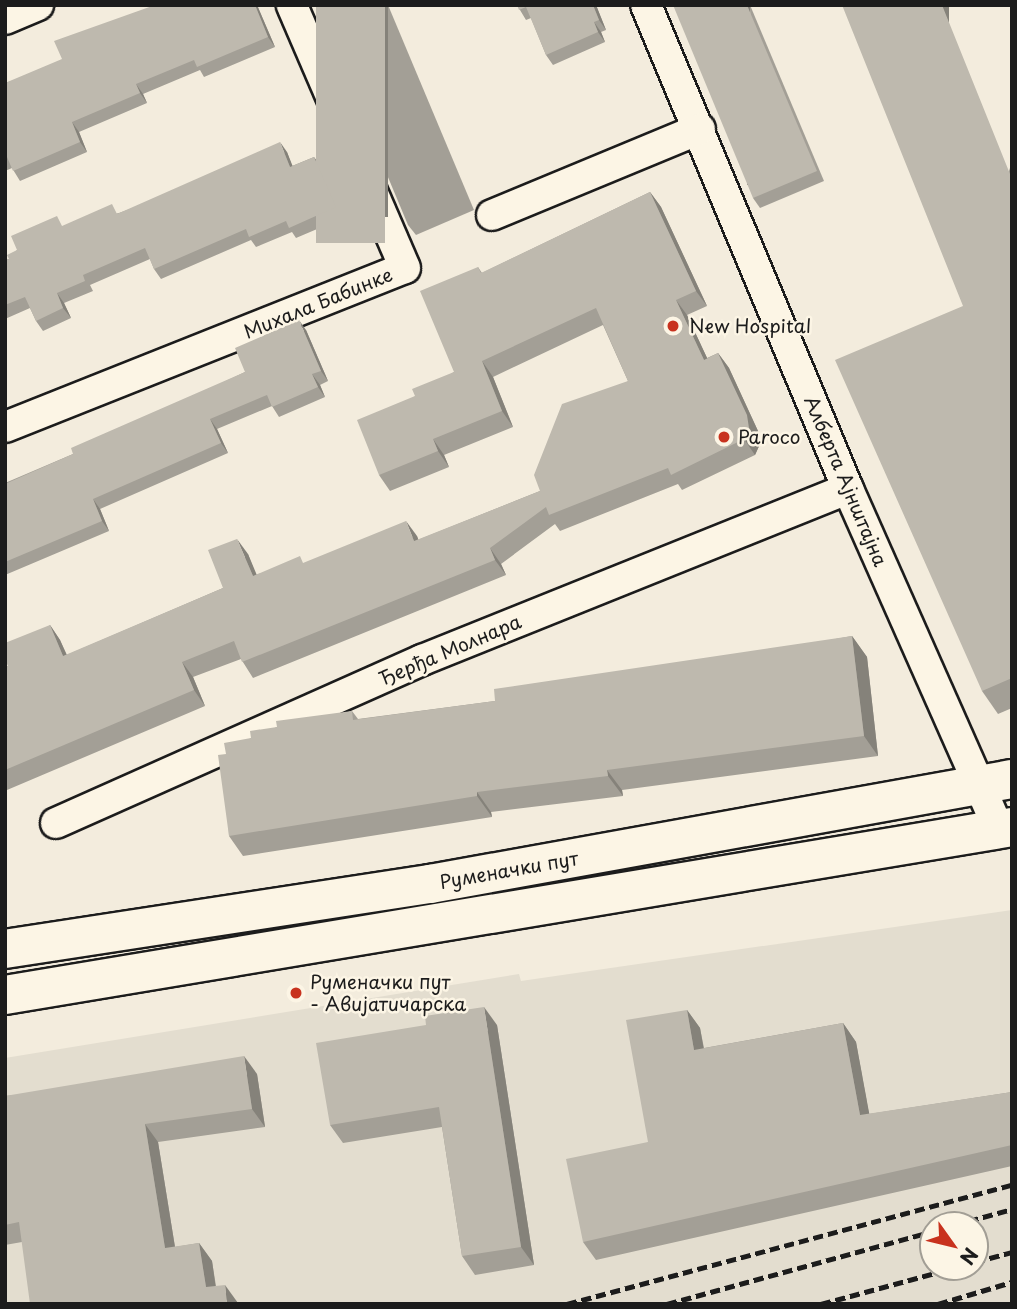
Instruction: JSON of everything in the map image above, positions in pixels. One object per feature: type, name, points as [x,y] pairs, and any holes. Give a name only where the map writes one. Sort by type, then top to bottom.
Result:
[{"type":"main road","name":"Руменачки пут","points":[[5,949],[430,884],[996,782]]},
{"type":"main road","points":[[5,995],[1005,829]]},
{"type":"street","points":[[5,19],[38,5]]},
{"type":"street","name":"Михала Бабинке","points":[[5,427],[405,268],[292,5]]},
{"type":"street","name":"Алберта Ајнштајна","points":[[646,5],[848,489],[996,782],[1005,829]]},
{"type":"street","points":[[492,215],[700,129]]},
{"type":"street","name":"Ђерђа Молнара","points":[[56,823],[422,660],[848,489]]},
{"type":"shaded area","points":[[1012,910],[1012,1304],[5,1304],[5,1058],[519,974],[521,981]]},
{"type":"building","points":[[155,5],[255,5],[268,37],[197,67],[194,60],[136,84],[140,93],[72,122],[80,142],[13,171],[7,157],[5,158],[5,83],[62,59],[54,41]]},
{"type":"building","points":[[316,5],[385,5],[385,243],[316,243]]},
{"type":"building","points":[[517,5],[593,5],[599,20],[594,22],[598,32],[546,55],[526,7],[519,10]]},
{"type":"building","points":[[673,5],[747,5],[817,171],[753,198]]},
{"type":"building","points":[[842,5],[942,5],[1012,179],[1012,678],[982,691],[835,360],[963,306]]},
{"type":"building","points":[[280,142],[290,167],[314,157],[336,207],[289,228],[286,221],[249,237],[246,229],[154,269],[145,248],[83,275],[85,281],[57,293],[63,308],[36,321],[25,297],[5,305],[5,260],[9,259],[7,255],[17,250],[11,236],[57,216],[62,226],[112,204],[117,214]]},
{"type":"building","points":[[650,192],[696,291],[676,300],[704,360],[718,353],[747,415],[749,428],[744,439],[671,475],[668,468],[549,515],[546,507],[490,548],[495,560],[242,662],[234,641],[182,662],[194,690],[5,770],[5,667],[8,666],[5,660],[5,643],[50,625],[63,656],[223,588],[208,550],[237,539],[253,576],[300,556],[303,563],[406,521],[414,541],[540,491],[534,475],[562,404],[628,381],[596,308],[482,361],[502,411],[433,439],[438,451],[379,475],[357,420],[415,396],[412,389],[454,372],[420,291],[478,267],[481,273]]},
{"type":"building","points":[[299,320],[321,371],[312,374],[318,387],[272,407],[267,395],[210,419],[221,443],[93,499],[102,521],[5,562],[5,484],[73,454],[71,448],[245,372],[235,348]]},
{"type":"building","points":[[852,636],[864,736],[607,770],[608,776],[477,792],[477,796],[229,836],[218,755],[226,754],[224,743],[251,738],[250,731],[277,727],[276,721],[352,711],[353,720],[495,701],[494,689]]},
{"type":"building","points":[[484,1007],[521,1247],[462,1256],[439,1107],[330,1125],[316,1043],[426,1025],[425,1016]]},
{"type":"building","points":[[687,1010],[694,1050],[843,1023],[860,1115],[1012,1092],[1012,1145],[583,1242],[566,1159],[648,1142],[626,1020]]},
{"type":"building","points":[[244,1056],[252,1109],[145,1124],[165,1248],[199,1243],[206,1287],[225,1285],[227,1304],[30,1304],[19,1222],[5,1225],[5,1096]]},
{"type":"railway","points":[[567,1304],[1012,1185]]},
{"type":"railway","points":[[989,1215],[1012,1209]]},
{"type":"railway","points":[[667,1304],[919,1235]]},
{"type":"railway","points":[[989,1258],[1012,1252]]},
{"type":"railway","points":[[821,1304],[919,1277]]},
{"type":"railway","points":[[938,1304],[1012,1282]]},
{"type":"place","name":"New Hospital","points":[[673,326]]},
{"type":"place","name":"Paroco","points":[[724,437]]},
{"type":"place","name":"Руменачки пут - Авијатичарска","points":[[296,993]]}]
